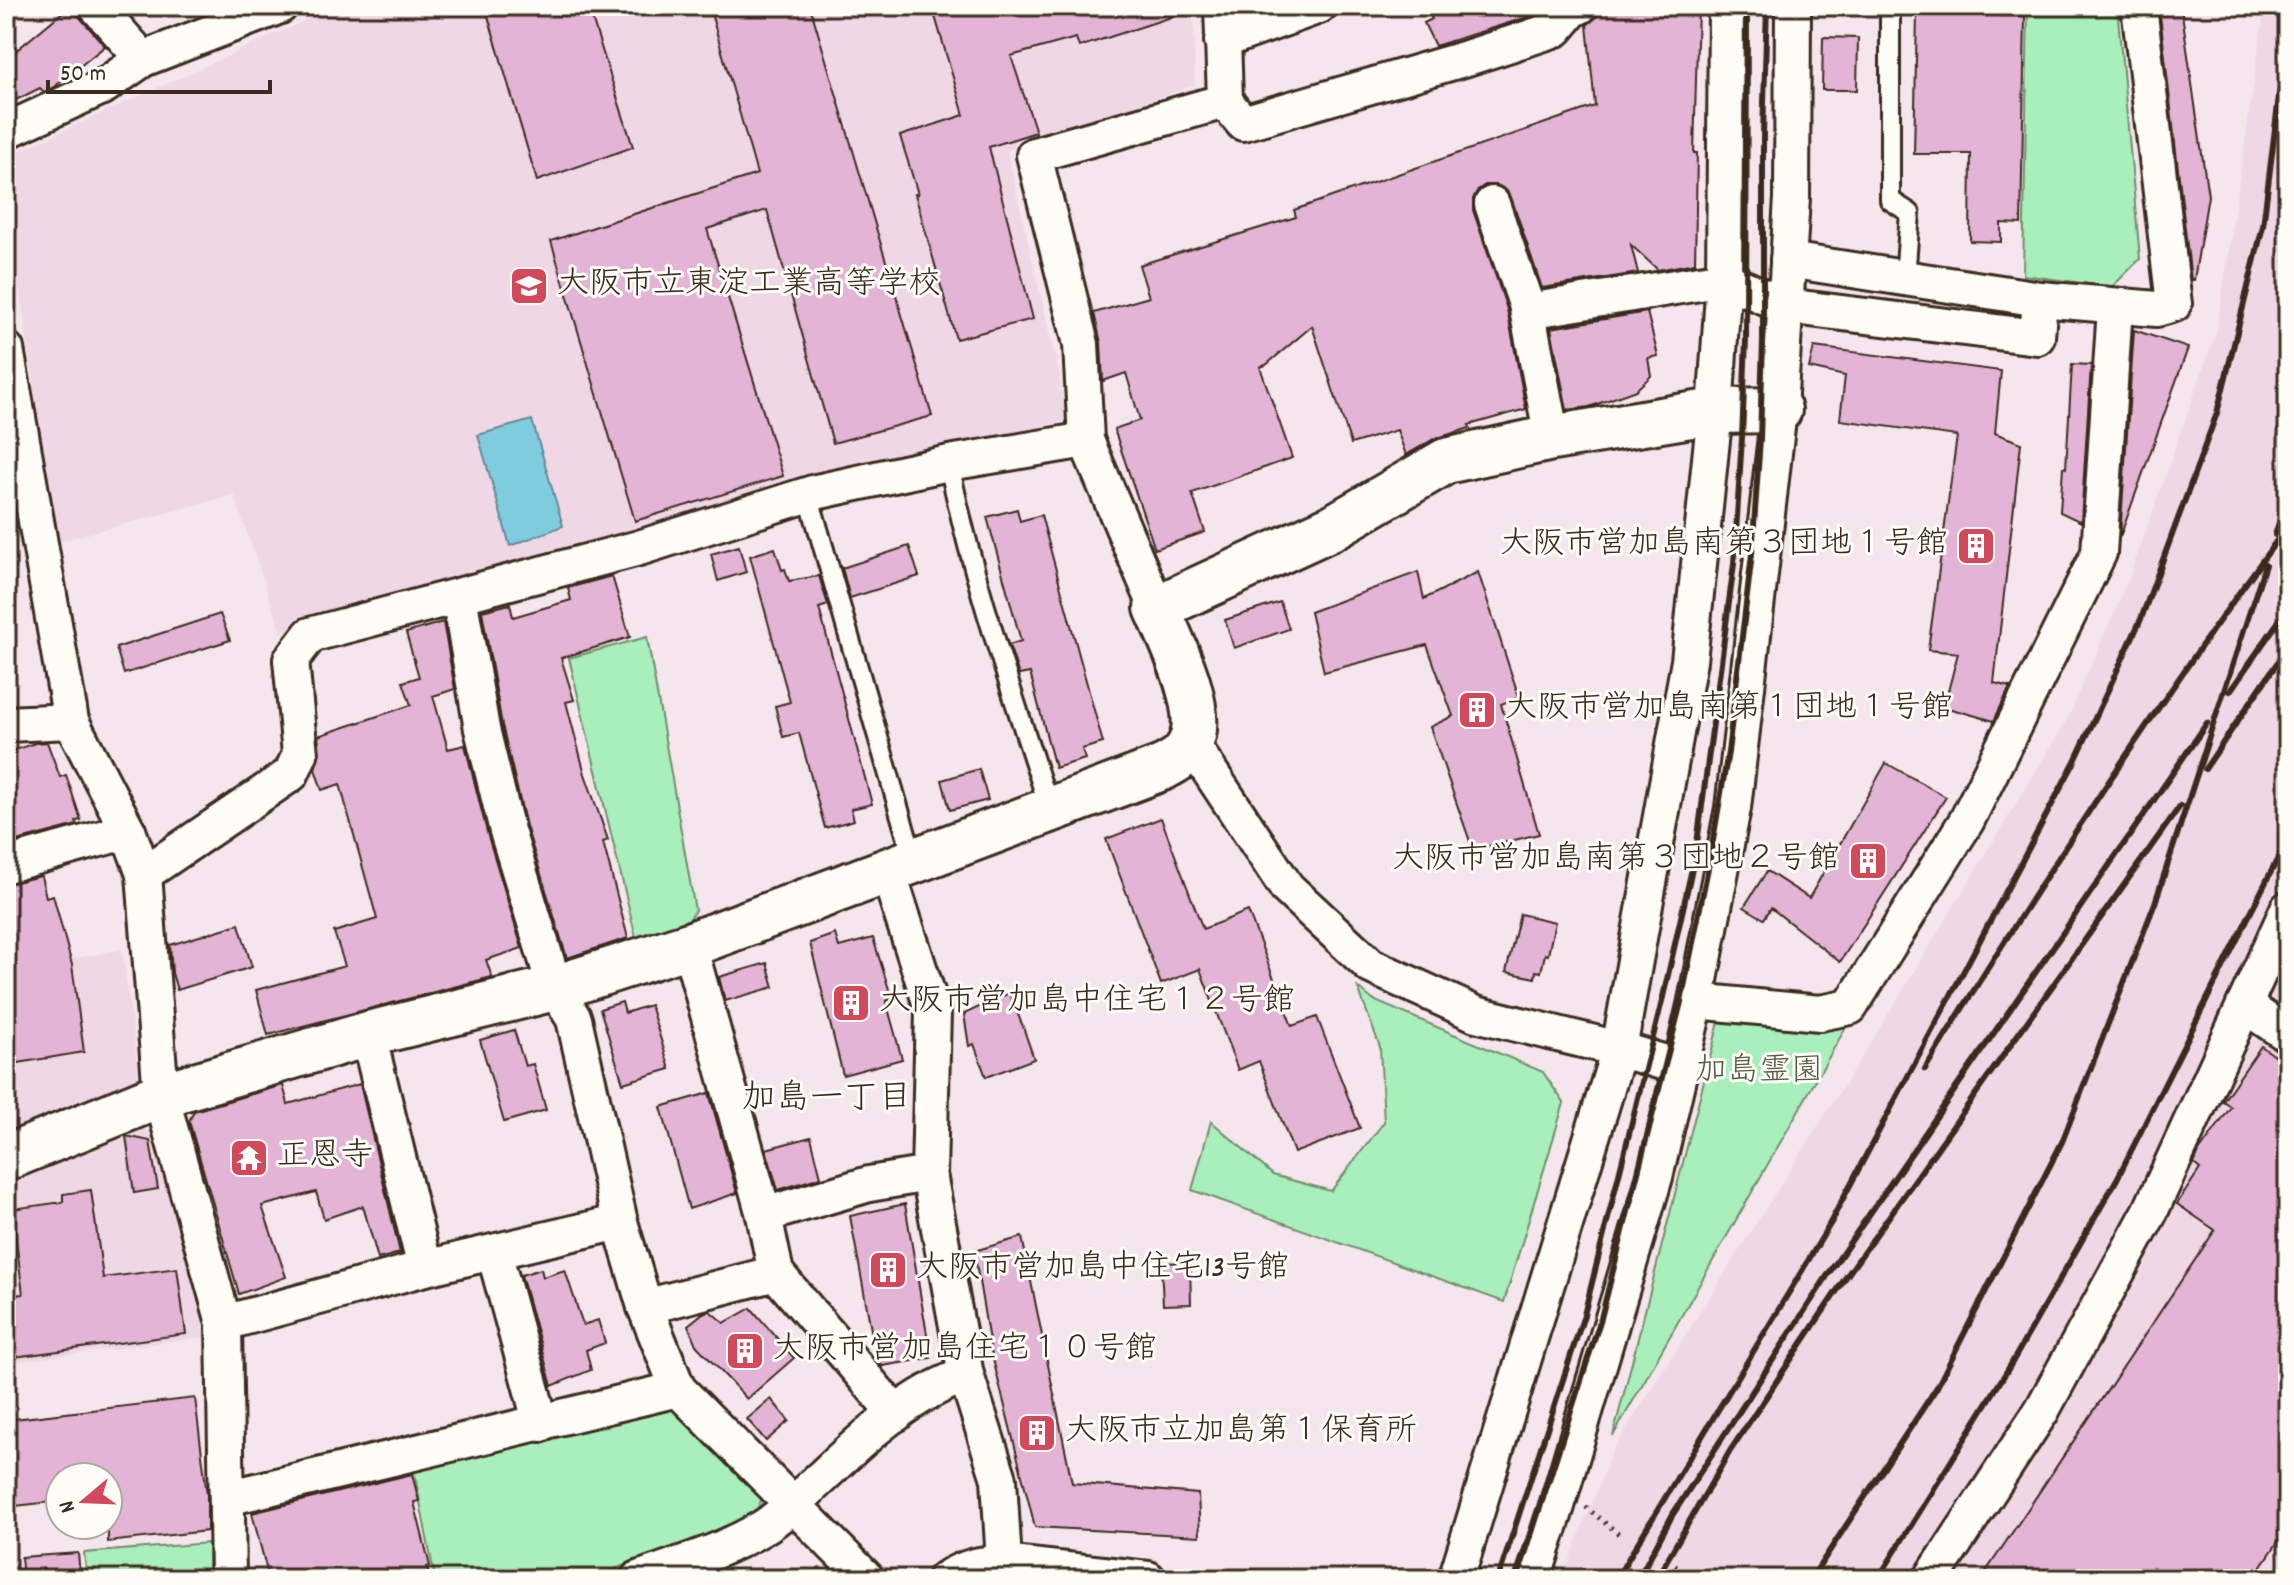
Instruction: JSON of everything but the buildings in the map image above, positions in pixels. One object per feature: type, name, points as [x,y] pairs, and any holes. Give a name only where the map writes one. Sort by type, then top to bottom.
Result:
[{"type":"street","points":[[96,6],[143,59]]},
{"type":"street","points":[[6,131],[104,86],[143,59],[280,6]]},
{"type":"street","points":[[1222,6],[1225,101],[1243,123],[1556,29],[1572,10],[1580,6]]},
{"type":"street","points":[[1222,41],[1319,6]]},
{"type":"street","points":[[1456,1579],[1619,1049],[1689,661],[1715,411],[1724,279],[1726,6]]},
{"type":"street","points":[[1533,1579],[1655,1177],[1696,1001],[1733,808],[1779,410],[1792,198],[1793,6]]},
{"type":"street","points":[[1788,260],[2040,299],[2157,309],[2174,304],[2139,6]]},
{"type":"street","points":[[6,1158],[161,1095],[368,1034],[555,988],[689,945],[1179,760],[1191,743],[1194,714],[1180,660],[1086,440],[1081,344],[1034,155],[1225,101]]},
{"type":"street","points":[[1492,204],[1528,311],[1552,438]]},
{"type":"street","points":[[1910,278],[1912,320]]},
{"type":"street","points":[[1528,311],[1724,279],[1785,306],[2037,337],[2040,299]]},
{"type":"street","points":[[1696,1001],[1820,1013],[1850,1007],[1967,820],[2099,553],[2115,307]]},
{"type":"street","points":[[6,349],[71,721],[128,831],[144,874],[161,1095],[224,1323],[228,1579]]},
{"type":"street","points":[[1157,608],[1333,527],[1446,461],[1552,438],[1715,411],[1779,410]]},
{"type":"street","points":[[144,874],[291,774],[300,754],[291,660],[310,635],[639,548],[808,494],[949,463],[1086,440]]},
{"type":"street","points":[[459,596],[482,729],[503,817],[555,988],[574,1019],[620,1222],[645,1307],[678,1389],[867,1579]]},
{"type":"street","points":[[6,724],[71,721]]},
{"type":"street","points":[[1191,743],[1287,888],[1371,966],[1476,1014],[1679,1067]]},
{"type":"street","points":[[6,865],[128,831]]},
{"type":"street","points":[[901,867],[933,1011],[929,1174],[966,1375],[999,1479],[1004,1563]]},
{"type":"street","points":[[1931,1579],[2041,1412],[2129,1252],[2288,909]]},
{"type":"street","points":[[689,945],[764,1215],[776,1273],[896,1414]]},
{"type":"street","points":[[2244,1005],[2288,1035]]},
{"type":"street","points":[[368,1034],[425,1268]]},
{"type":"street","points":[[764,1215],[869,1184],[929,1174]]},
{"type":"street","points":[[224,1323],[425,1268],[620,1222]]},
{"type":"street","points":[[494,1252],[541,1424]]},
{"type":"street","points":[[645,1307],[776,1273]]},
{"type":"street","points":[[638,1579],[763,1527],[794,1504],[825,1473],[896,1414],[942,1383],[966,1375]]},
{"type":"street","points":[[227,1498],[678,1389]]},
{"type":"street","points":[[945,1579],[980,1563],[1148,1579]]},
{"type":"lane","points":[[1890,6],[1890,200],[1910,213],[1910,278]]},
{"type":"lane","points":[[949,463],[992,629],[1050,810]]},
{"type":"lane","points":[[808,494],[901,867]]},
{"type":"path","points":[[1585,1506],[1621,1536]]},
{"type":"path","points":[[1675,1566],[1697,1579]]},
{"type":"shaded area","name":"大阪市立東淀工業高等学校","points":[[337,6],[1191,6],[1194,16],[1195,85],[1007,151],[1059,373],[1066,421],[829,470],[281,632],[234,495],[57,542],[6,198],[6,157]]},
{"type":"shaded area","points":[[2265,6],[2288,6],[2288,876],[2159,1149],[2046,1366],[1910,1579],[1562,1579],[1612,1451],[1873,1039],[2067,720],[2129,578],[2217,329]]},
{"type":"shaded area","points":[[2288,938],[2288,1013],[2274,1003],[2268,980]]},
{"type":"shaded area","points":[[122,949],[140,1082],[6,1138],[6,972]]},
{"type":"shaded area","points":[[2261,1038],[2288,1057],[2288,1556],[2273,1579],[1945,1579],[2243,1044]]},
{"type":"shaded area","points":[[135,1127],[156,1134],[178,1221],[213,1336],[6,1363],[6,1182]]},
{"type":"green space","points":[[2028,6],[2117,6],[2140,259],[2112,287],[2023,275]]},
{"type":"green space","points":[[647,637],[695,910],[684,929],[637,942],[569,658]]},
{"type":"green space","points":[[1358,988],[1373,1000],[1543,1072],[1564,1103],[1504,1302],[1192,1190],[1211,1121],[1273,1175],[1331,1191],[1384,1122],[1380,1047]]},
{"type":"green space","name":"加島霊園","points":[[1720,1018],[1846,1027],[1613,1436]]},
{"type":"green space","points":[[671,1406],[764,1493],[756,1513],[744,1521],[588,1579],[435,1579],[412,1461]]},
{"type":"green space","points":[[208,1543],[208,1579],[87,1579],[84,1553]]},
{"type":"water","points":[[532,420],[563,526],[510,546],[478,435]]},
{"type":"railway","points":[[1498,1579],[1584,1315],[1696,851],[1734,564],[1742,438],[1746,339],[1747,6]]},
{"type":"railway","points":[[1517,1579],[1601,1318],[1681,1002],[1728,752],[1752,554],[1760,439],[1767,6]]},
{"type":"railway","points":[[1829,1225],[2075,761],[2141,619],[2217,413],[2263,226],[2288,23]]},
{"type":"railway","points":[[2275,535],[2288,495]]},
{"type":"railway","points":[[1925,1069],[2101,793],[2288,525]]},
{"type":"railway","points":[[1811,1579],[1937,1387],[2062,1142],[2155,903],[2265,565]]},
{"type":"railway","points":[[2230,691],[2288,608]]},
{"type":"railway","points":[[2205,769],[2288,647]]},
{"type":"railway","points":[[1638,1579],[1673,1514],[1831,1270],[2207,723]]},
{"type":"railway","points":[[1656,1579],[1730,1451],[1846,1277],[2180,806]]},
{"type":"railway","points":[[1878,1579],[2010,1366],[2117,1179],[2288,838]]},
{"type":"railway","points":[[1616,1579],[1835,1216]]},
{"type":"place","name":"大阪市立東淀工業高等学校","points":[[529,286]]},
{"type":"place","name":"大阪市営加島南第３団地１号館","points":[[1976,546]]},
{"type":"place","name":"大阪市営加島南第１団地１号館","points":[[1477,710]]},
{"type":"place","name":"大阪市営加島南第３団地２号館","points":[[1868,861]]},
{"type":"place","name":"大阪市営加島中住宅１２号館","points":[[851,1003]]},
{"type":"place","name":"正恩寺","points":[[249,1158]]},
{"type":"place","name":"大阪市営加島中住宅13号館","points":[[888,1270]]},
{"type":"place","name":"大阪市営加島住宅１０号館","points":[[745,1351]]},
{"type":"place","name":"大阪市立加島第１保育所","points":[[1037,1433]]},
{"type":"district","name":"加島一丁目","points":[[827,1100]]}]
